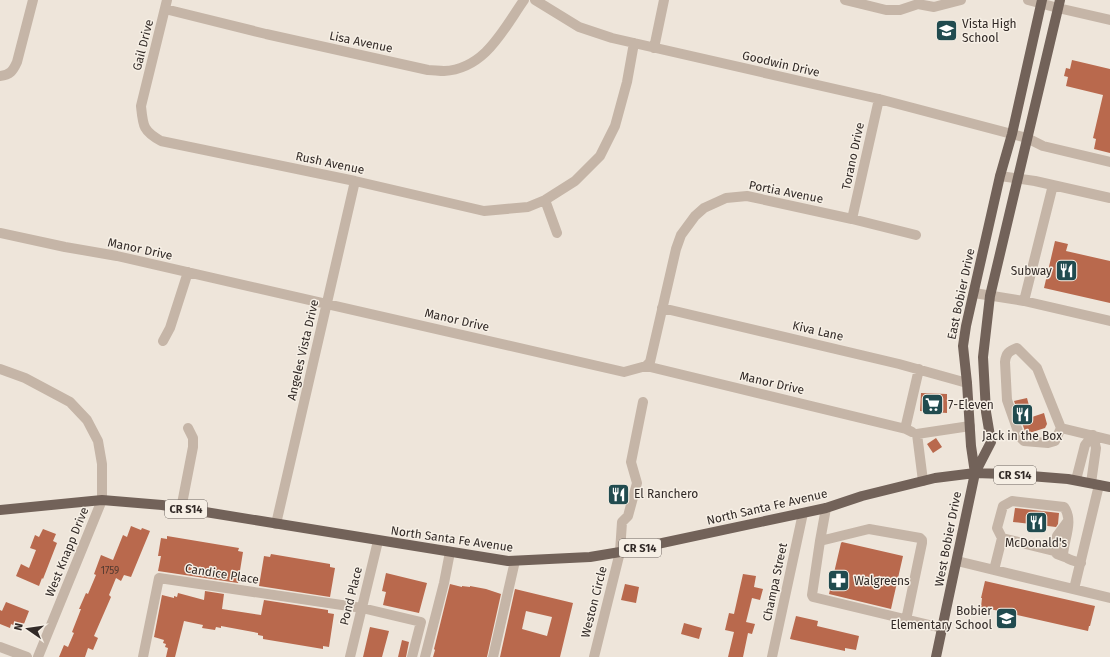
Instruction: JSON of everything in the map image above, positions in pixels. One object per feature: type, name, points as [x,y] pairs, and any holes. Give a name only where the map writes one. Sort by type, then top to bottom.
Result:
[{"type":"main road","name":"East Bobier Drive","points":[[975,473],[963,346],[1000,176],[1012,134],[1041,2]]},
{"type":"main road","points":[[975,473],[991,442],[986,412],[983,357],[990,296],[1059,4]]},
{"type":"main road","name":"North Santa Fe Avenue","points":[[0,510],[102,500],[162,506],[378,541],[515,561],[590,557],[620,552],[826,508],[862,496],[935,478],[975,473],[1076,480],[1110,487]]},
{"type":"main road","name":"West Bobier Drive","points":[[936,657],[957,561],[968,500],[975,473]]},
{"type":"street","points":[[0,76],[8,75],[13,71],[17,62],[33,0]]},
{"type":"street","name":"Lisa Avenue","points":[[166,4],[266,34],[428,70],[444,71],[457,69],[474,62],[490,49],[524,0]]},
{"type":"street","name":"Goodwin Drive","points":[[535,0],[579,27],[612,38],[879,100],[1028,138],[1043,146],[1110,162]]},
{"type":"street","points":[[654,48],[664,0]]},
{"type":"street","points":[[845,0],[886,10],[900,10],[920,2],[934,6],[961,0]]},
{"type":"street","points":[[1028,0],[1059,4],[1110,20]]},
{"type":"street","name":"Gail Drive","points":[[143,95],[166,4]]},
{"type":"street","name":"Rush Avenue","points":[[143,95],[141,106],[142,121],[149,134],[161,141],[355,181],[484,211],[528,207],[545,200],[575,181],[600,156],[615,126],[627,82],[634,43]]},
{"type":"street","name":"Torano Drive","points":[[852,219],[879,100]]},
{"type":"street","points":[[1000,176],[1018,178],[1110,198]]},
{"type":"street","name":"Angeles Vista Drive","points":[[276,524],[355,181]]},
{"type":"street","points":[[1024,301],[1052,185]]},
{"type":"street","name":"Portia Avenue","points":[[646,366],[650,362],[676,249],[681,235],[695,216],[704,208],[726,198],[747,196],[916,234]]},
{"type":"street","points":[[545,200],[556,233]]},
{"type":"street","name":"Manor Drive","points":[[0,232],[65,248],[117,256],[624,372],[646,366],[906,428],[917,434]]},
{"type":"street","points":[[163,341],[170,328],[188,272]]},
{"type":"street","points":[[974,293],[1024,301],[1110,321]]},
{"type":"street","name":"Kiva Lane","points":[[662,308],[919,369],[967,383]]},
{"type":"street","points":[[1017,348],[1037,368],[1060,428],[1055,441],[1048,443],[1024,442],[1020,437],[1008,400],[1005,356],[1010,350],[1017,348]]},
{"type":"street","points":[[0,369],[25,378],[70,402],[87,420],[98,442],[102,464],[102,500]]},
{"type":"street","points":[[906,428],[919,369]]},
{"type":"street","name":"Weston Circle","points":[[594,657],[620,552],[622,522],[628,516],[637,483],[631,462],[643,402]]},
{"type":"street","points":[[923,481],[917,434],[970,426]]},
{"type":"street","points":[[181,509],[193,447],[193,438],[188,428]]},
{"type":"street","points":[[1060,428],[1110,440]]},
{"type":"street","points":[[1076,480],[1085,445],[1093,435]]},
{"type":"street","points":[[1074,589],[1081,563],[1095,484],[1096,448],[1093,435]]},
{"type":"street","name":"West Knapp Drive","points":[[38,657],[102,500]]},
{"type":"street","points":[[994,570],[1002,538],[997,528],[1001,511],[1003,506],[1012,501],[1060,505],[1064,507],[1069,526],[1063,553],[1065,557]]},
{"type":"street","points":[[826,508],[812,595],[813,597],[942,628]]},
{"type":"street","name":"Champa Street","points":[[772,657],[803,513]]},
{"type":"street","points":[[1054,550],[1057,536],[1068,521]]},
{"type":"street","points":[[820,541],[869,529],[920,538],[922,543],[906,620]]},
{"type":"street","points":[[1002,538],[1054,550],[1057,554],[1081,563]]},
{"type":"street","name":"Pond Place","points":[[350,657],[378,541]]},
{"type":"street","points":[[425,657],[444,583],[450,552]]},
{"type":"street","points":[[493,657],[515,561]]},
{"type":"street","points":[[957,561],[1110,598]]},
{"type":"street","name":"Candice Place","points":[[143,657],[158,578],[362,608]]},
{"type":"street","points":[[362,608],[421,622],[412,657]]},
{"type":"street","points":[[0,647],[27,657]]},
{"type":"building","points":[[1072,60],[1110,69],[1110,153],[1094,149],[1096,139],[1093,138],[1103,95],[1066,86],[1068,77],[1064,76],[1066,68],[1070,69]]},
{"type":"building","points":[[1055,241],[1068,244],[1066,251],[1110,261],[1110,303],[1044,288]]},
{"type":"building","points":[[921,393],[947,394],[947,413],[920,411]]},
{"type":"building","name":"Jack in the Box","points":[[1027,398],[1032,417],[1044,413],[1047,424],[1045,428],[1026,434],[1014,401]]},
{"type":"building","points":[[936,438],[942,447],[933,453],[927,444]]},
{"type":"building","points":[[1015,508],[1059,513],[1058,524],[1056,527],[1013,522]]},
{"type":"building","points":[[131,526],[141,530],[142,528],[150,531],[131,577],[124,575],[121,581],[116,578],[109,595],[111,597],[94,636],[98,638],[93,650],[88,648],[85,657],[59,657],[64,645],[68,647],[74,633],[72,632],[81,609],[79,609],[86,593],[88,594],[96,575],[94,574],[101,555],[113,560],[123,535],[127,537]]},
{"type":"building","points":[[43,529],[56,534],[53,541],[57,543],[39,586],[16,576],[21,564],[29,568],[36,550],[30,548],[35,535],[39,537]]},
{"type":"building","points":[[167,536],[239,548],[238,551],[243,552],[238,583],[158,571],[161,556],[158,556],[161,538],[167,539]]},
{"type":"building","name":"Walgreens","points":[[842,542],[903,556],[891,609],[829,594]]},
{"type":"building","points":[[271,554],[330,564],[330,567],[335,568],[330,597],[259,586],[264,556],[270,557]]},
{"type":"building","points":[[386,573],[427,583],[419,613],[383,605],[386,592],[382,591]]},
{"type":"building","points":[[743,574],[756,576],[754,587],[763,589],[760,600],[752,598],[746,622],[755,624],[752,634],[748,633],[743,657],[728,657],[734,632],[725,630],[729,613],[734,614]]},
{"type":"building","points":[[985,581],[1095,606],[1088,631],[981,607],[981,598]]},
{"type":"building","points":[[450,584],[462,587],[470,586],[486,589],[501,594],[487,657],[433,657]]},
{"type":"building","points":[[625,584],[639,587],[636,603],[621,600]]},
{"type":"building","points":[[515,589],[573,603],[560,657],[500,657]],"holes":[[[526,611],[552,617],[547,636],[522,629]]]},
{"type":"building","points":[[205,591],[224,594],[222,609],[261,615],[264,600],[328,610],[328,613],[334,614],[329,647],[323,646],[323,649],[263,639],[263,636],[258,635],[258,633],[221,626],[221,628],[216,627],[215,630],[202,628],[203,625],[184,621],[175,657],[166,657],[168,648],[165,647],[166,644],[163,643],[164,640],[154,637],[162,595],[174,598],[174,596],[177,597],[178,593],[204,600]]},
{"type":"building","points":[[6,602],[29,611],[22,629],[11,624],[10,628],[0,624],[0,610],[2,611]]},
{"type":"building","points":[[796,616],[818,621],[817,626],[859,636],[856,650],[845,648],[845,651],[790,639]]},
{"type":"building","points":[[684,623],[702,628],[699,639],[681,634]]},
{"type":"building","points":[[370,627],[389,631],[382,657],[363,657]]},
{"type":"building","points":[[402,640],[409,642],[406,657],[398,657]]},
{"type":"place","name":"Vista High School","points":[[947,31]]},
{"type":"place","name":"Subway","points":[[1067,271]]},
{"type":"place","name":"7-Eleven","points":[[932,405]]},
{"type":"place","name":"Jack in the Box","points":[[1022,415]]},
{"type":"place","name":"El Ranchero","points":[[619,494]]},
{"type":"place","name":"McDonald's","points":[[1036,522]]},
{"type":"place","name":"Walgreens","points":[[838,581]]},
{"type":"place","name":"Bobier Elementary School","points":[[1007,618]]}]
